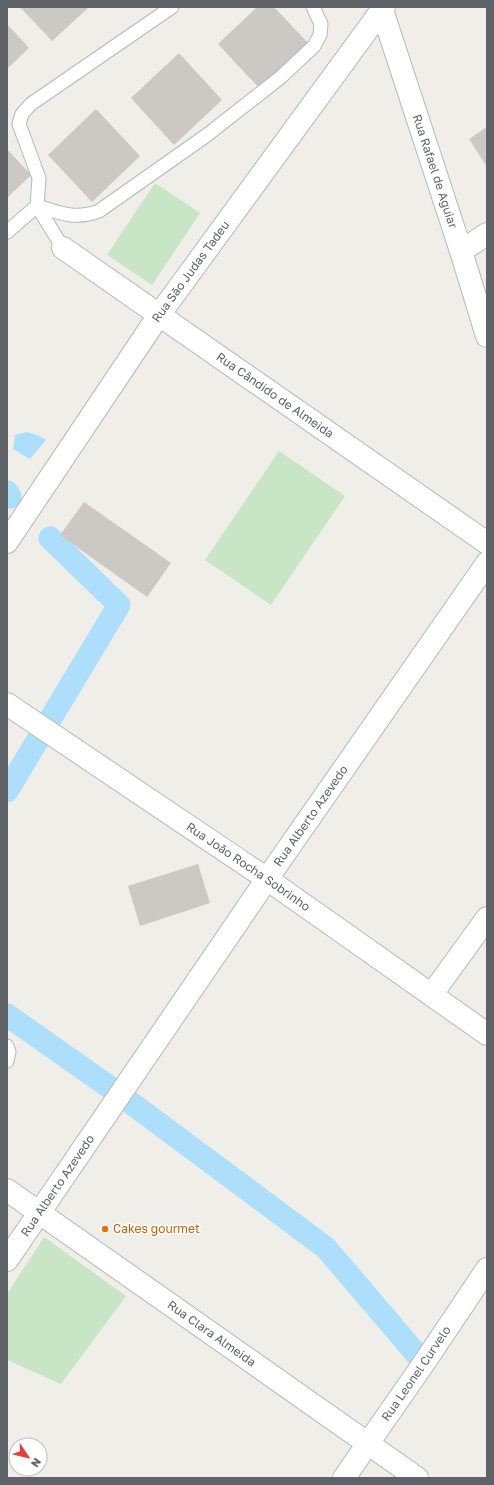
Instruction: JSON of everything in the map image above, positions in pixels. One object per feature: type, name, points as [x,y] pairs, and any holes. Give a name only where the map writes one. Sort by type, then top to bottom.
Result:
[{"type":"street","name":"Rua Rafael de Aguiar","points":[[382,8],[462,251],[487,336]]},
{"type":"street","name":"Rua São Judas Tadeu","points":[[7,542],[159,315],[382,8]]},
{"type":"street","points":[[462,251],[487,234]]},
{"type":"street","name":"Rua Cândido de Almeida","points":[[63,248],[487,543]]},
{"type":"street","name":"Rua Alberto Azevedo","points":[[7,1260],[267,879],[487,563]]},
{"type":"street","name":"Rua João Rocha Sobrinho","points":[[7,704],[267,879],[487,1034]]},
{"type":"street","points":[[432,994],[487,918]]},
{"type":"street","name":"Rua Clara Almeida","points":[[7,1190],[417,1478]]},
{"type":"street","name":"Rua Leonel Curvelo","points":[[344,1478],[487,1269]]},
{"type":"lane","points":[[63,248],[37,206],[39,178],[19,124],[22,114],[31,104],[172,7]]},
{"type":"lane","points":[[37,206],[70,216],[86,216],[99,211],[207,135],[281,78],[314,46],[320,35],[322,24],[313,7]]},
{"type":"lane","points":[[7,232],[37,206]]},
{"type":"lane","points":[[7,1046],[9,1052],[7,1061]]},
{"type":"green space","points":[[155,183],[200,213],[152,285],[107,255]]},
{"type":"green space","points":[[279,451],[345,496],[271,605],[205,560]]},
{"type":"green space","points":[[44,1237],[126,1296],[61,1384],[7,1360],[7,1294]]},
{"type":"water","points":[[27,432],[46,440],[30,459],[13,449],[15,435]]},
{"type":"building","points":[[20,7],[89,7],[52,41]]},
{"type":"building","points":[[257,7],[274,7],[310,45],[261,90],[218,44]]},
{"type":"building","points":[[7,24],[29,48],[7,69]]},
{"type":"building","points":[[179,53],[222,100],[174,145],[131,98]]},
{"type":"building","points":[[96,109],[140,156],[92,202],[48,155]]},
{"type":"building","points":[[487,127],[487,167],[469,139]]},
{"type":"building","points":[[7,149],[31,175],[7,198]]},
{"type":"building","points":[[84,502],[171,563],[147,597],[60,535]]},
{"type":"building","points":[[198,864],[210,903],[140,926],[128,886]]},
{"type":"waterway","points":[[7,492],[10,497]]},
{"type":"waterway","points":[[7,791],[119,605],[50,538]]},
{"type":"waterway","points":[[7,1015],[115,1091],[326,1248],[424,1363]]},
{"type":"place","name":"Cakes gourmet","points":[[105,1229]]}]
